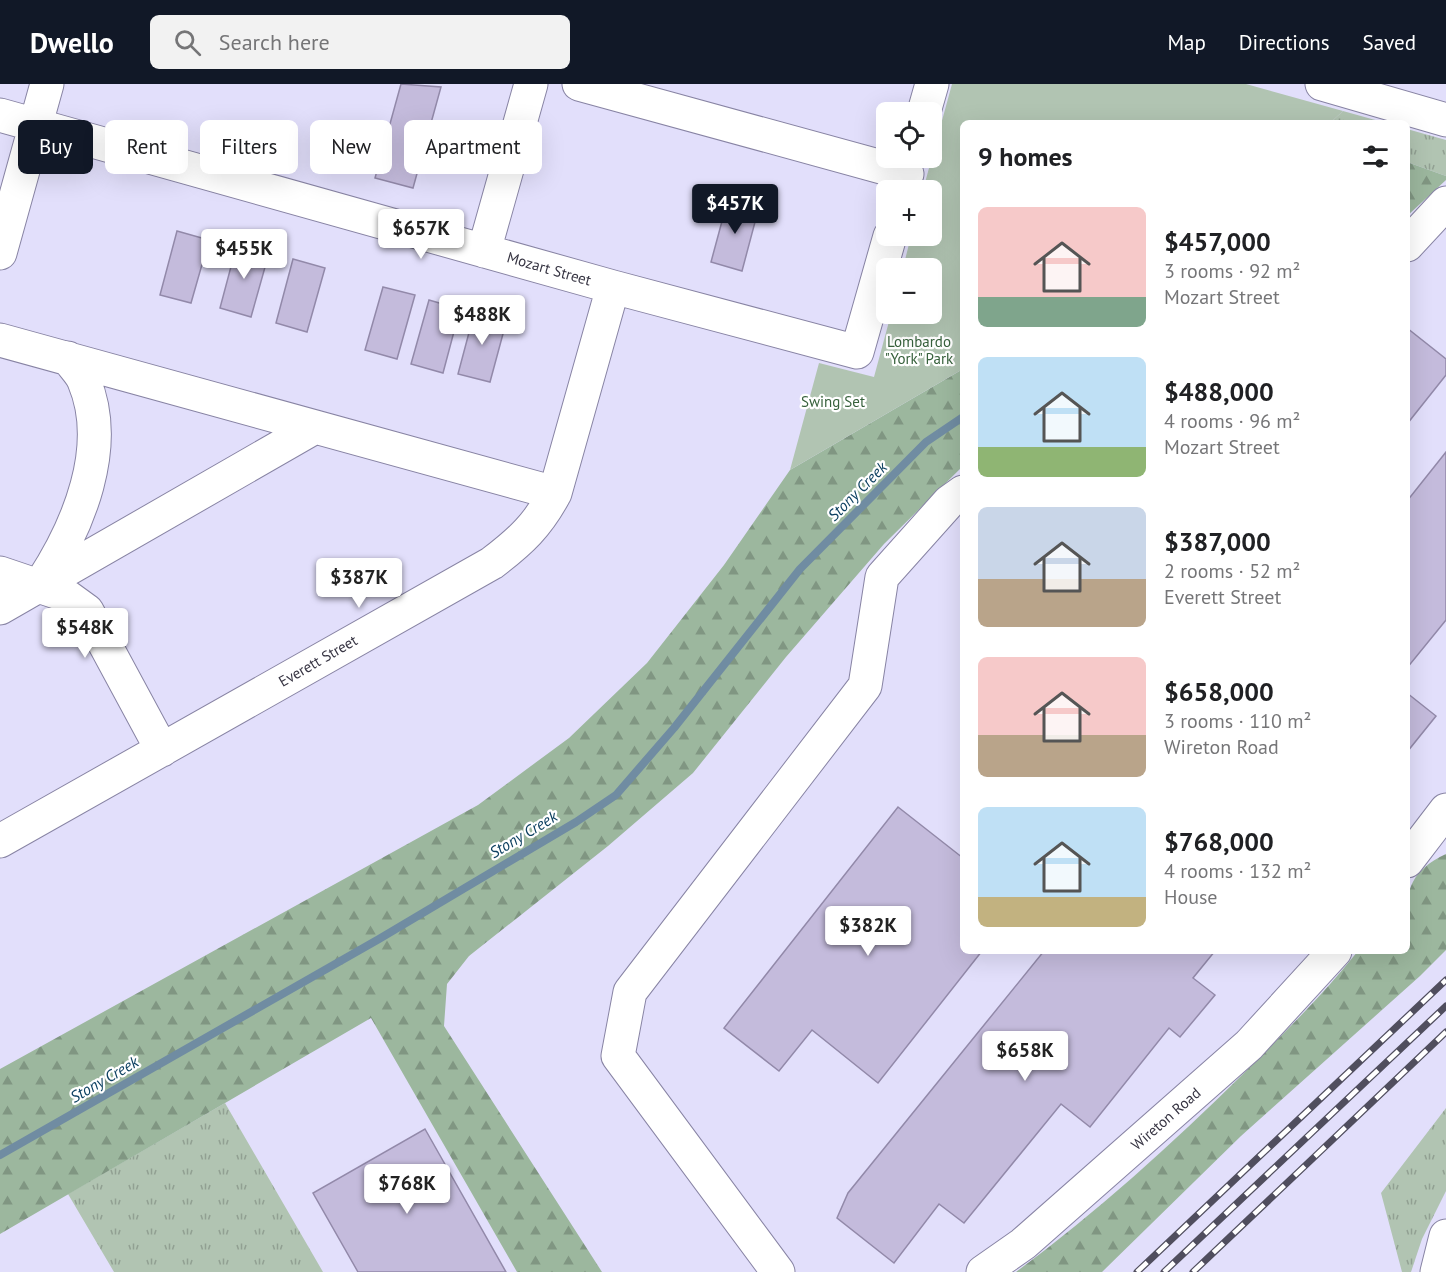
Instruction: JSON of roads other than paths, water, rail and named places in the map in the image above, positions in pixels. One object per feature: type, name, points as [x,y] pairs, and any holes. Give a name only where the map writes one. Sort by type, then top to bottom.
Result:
[{"type":"street","points":[[37,120],[47,84]]},
{"type":"street","points":[[484,251],[531,84]]},
{"type":"street","points":[[579,84],[907,174]]},
{"type":"street","points":[[927,102],[932,84]]},
{"type":"street","points":[[1324,84],[1446,120]]},
{"type":"street","name":"Mozart Street","points":[[0,115],[18,120]]},
{"type":"street","name":"Mozart Street","points":[[93,141],[613,287],[857,352],[887,246]]},
{"type":"street","points":[[0,253],[22,174]]},
{"type":"street","points":[[1410,242],[1446,203]]},
{"type":"street","name":"Everett Street","points":[[0,841],[492,563],[522,540],[542,518],[555,493],[613,287]]},
{"type":"street","points":[[0,340],[555,493]]},
{"type":"street","points":[[40,585],[59,555],[77,517],[91,466],[94,429],[90,400],[83,379],[68,358]]},
{"type":"street","points":[[0,608],[315,427]]},
{"type":"street","points":[[778,1272],[618,1056],[630,992],[865,686],[882,577],[949,502],[960,494]]},
{"type":"street","points":[[0,573],[65,595],[87,611],[162,750]]},
{"type":"street","points":[[1410,857],[1446,810]]},
{"type":"street","name":"Wireton Road","points":[[983,1272],[1023,1244],[1250,1045],[1332,954]]},
{"type":"street","points":[[1437,1272],[1446,1236]]},
{"type":"waterway","name":"Stony Creek","points":[[0,1155],[379,939],[576,822],[616,795],[674,728],[800,569],[926,442],[960,419]]},
{"type":"railway","points":[[1137,1272],[1446,980]]},
{"type":"railway","points":[[1164,1272],[1446,1006]]},
{"type":"railway","points":[[1193,1272],[1446,1032]]},
{"type":"park label","name":"Lombardo \"York\" Park","points":[[919,350]]},
{"type":"park label","name":"Swing Set","points":[[833,402]]}]
